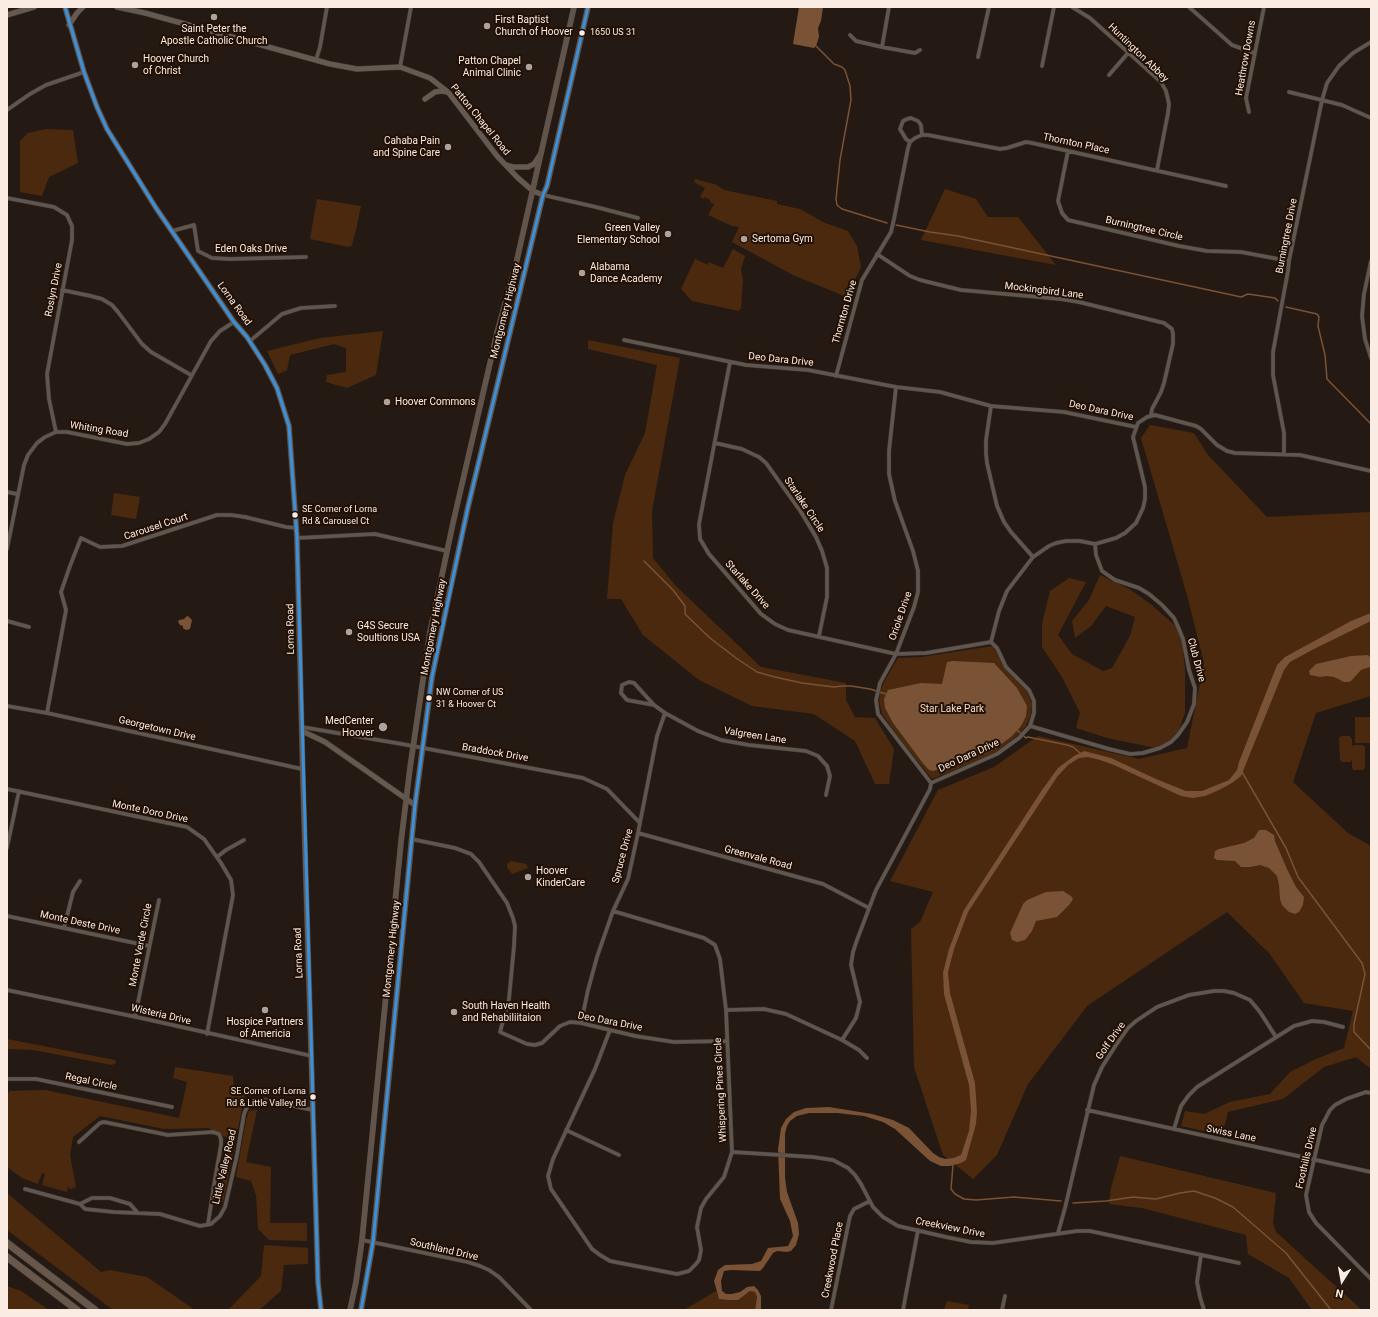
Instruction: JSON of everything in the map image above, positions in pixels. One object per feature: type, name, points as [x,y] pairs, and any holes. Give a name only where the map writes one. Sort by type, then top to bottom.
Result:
[{"type":"highway","points":[[7,1243],[95,1310]]},
{"type":"highway","points":[[7,1256],[77,1310]]},
{"type":"highway","points":[[42,1283],[70,1310]]},
{"type":"main road","name":"Montgomery Highway","points":[[350,1310],[362,1240],[379,1052],[406,798],[430,632],[497,333],[514,271],[533,191],[574,7]]},
{"type":"main road","name":"Montgomery Highway","points":[[361,1310],[373,1242],[411,839],[432,677],[474,480],[543,195],[547,186],[588,7]]},
{"type":"street","points":[[7,15],[34,7]]},
{"type":"street","name":"Lorna Road","points":[[65,7],[96,107],[107,129],[156,208],[234,322],[250,341],[277,388],[286,413],[289,430],[297,528],[302,769],[318,1282],[321,1310]]},
{"type":"street","points":[[70,25],[77,13],[83,7]]},
{"type":"street","name":"Patton Chapel Road","points":[[117,7],[330,64],[357,69],[400,67],[430,78],[448,92],[496,156],[533,191],[543,195]]},
{"type":"street","points":[[316,60],[320,47],[327,7]]},
{"type":"street","points":[[400,67],[411,7]]},
{"type":"street","points":[[882,47],[889,7]]},
{"type":"street","points":[[978,57],[989,7]]},
{"type":"street","points":[[1042,66],[1054,7]]},
{"type":"street","name":"Huntington Abbey","points":[[1072,7],[1090,18],[1128,54],[1161,82],[1166,91],[1168,98],[1168,113],[1157,170]]},
{"type":"street","points":[[1189,7],[1232,45],[1254,53]]},
{"type":"street","name":"Heathrow Downs","points":[[1249,112],[1246,98],[1264,7]]},
{"type":"street","points":[[850,35],[856,41],[882,47],[915,53],[920,50]]},
{"type":"street","name":"Burningtree Drive","points":[[1284,454],[1284,433],[1272,365],[1275,338],[1289,262],[1322,100],[1327,83],[1339,66],[1353,53],[1371,42]]},
{"type":"street","points":[[1109,76],[1128,54]]},
{"type":"street","points":[[7,110],[46,85],[84,72]]},
{"type":"street","points":[[425,98],[435,92],[448,92]]},
{"type":"street","points":[[1289,92],[1342,105],[1371,118]]},
{"type":"street","points":[[911,118],[918,121],[921,125],[922,135],[910,142],[906,139],[900,129],[903,121],[911,118]]},
{"type":"street","name":"Thornton Place","points":[[922,135],[1000,149],[1026,142],[1226,186]]},
{"type":"street","name":"Thornton Drive","points":[[836,376],[862,280],[891,232],[910,142]]},
{"type":"street","name":"Burningtree Circle","points":[[1068,151],[1058,201],[1062,213],[1068,220],[1179,246],[1207,251],[1241,252],[1289,262]]},
{"type":"street","points":[[504,164],[513,167],[528,167],[534,164],[542,152]]},
{"type":"street","points":[[543,195],[596,206],[638,218]]},
{"type":"street","name":"Roslyn Drive","points":[[7,198],[54,207],[67,215],[72,226],[73,231],[47,374],[49,399],[56,432]]},
{"type":"street","name":"Eden Oaks Drive","points":[[172,231],[194,225],[198,251],[212,258],[306,257]]},
{"type":"street","name":"Mockingbird Lane","points":[[877,254],[910,276],[920,280],[961,290],[1061,299],[1164,323],[1172,329],[1173,338],[1164,383],[1152,409],[1151,415]]},
{"type":"street","points":[[1371,261],[1364,294],[1362,316],[1365,340],[1371,358]]},
{"type":"street","points":[[62,290],[92,296],[107,302],[118,312],[142,344],[151,352],[192,375]]},
{"type":"street","points":[[250,341],[282,314],[301,308],[335,306]]},
{"type":"street","name":"Whiting Road","points":[[7,549],[24,465],[28,455],[37,443],[56,432],[77,433],[127,444],[139,443],[149,439],[159,432],[165,424],[211,341],[220,332],[234,322]]},
{"type":"street","name":"Deo Dara Drive","points":[[624,340],[746,365],[808,370],[896,388],[940,392],[991,406],[1064,412],[1136,427],[1133,437],[1145,487],[1143,508],[1136,523],[1125,533],[1116,538],[1095,544],[1080,541],[1056,543],[1033,557],[1007,591],[999,610],[992,642]]},
{"type":"street","name":"Starlake Drive","points":[[730,362],[699,524],[700,539],[709,554],[761,614],[775,624],[788,630],[896,654],[926,653],[992,642]]},
{"type":"street","name":"Oriole Drive","points":[[896,388],[889,451],[889,474],[895,501],[913,551],[918,571],[918,592],[914,608],[896,654],[880,683],[876,700],[878,714],[931,782]]},
{"type":"street","points":[[991,406],[986,440],[986,453],[997,506],[1004,522],[1011,532],[1033,557]]},
{"type":"street","points":[[1136,427],[1142,419],[1155,415],[1196,426],[1217,445],[1227,451],[1300,455],[1371,471]]},
{"type":"street","name":"Starlake Circle","points":[[715,443],[742,449],[759,456],[766,463],[801,512],[816,536],[822,551],[826,568],[827,597],[819,636]]},
{"type":"street","points":[[7,492],[17,494]]},
{"type":"street","name":"Carousel Court","points":[[47,713],[66,610],[60,592],[81,538],[100,547],[122,546],[217,515],[238,516],[286,527],[297,528]]},
{"type":"street","points":[[297,538],[375,534],[447,552]]},
{"type":"street","name":"Club Drive","points":[[1030,726],[1109,750],[1130,754],[1143,753],[1160,748],[1171,742],[1187,722],[1194,704],[1196,688],[1189,670],[1183,639],[1174,618],[1149,594],[1139,588],[1114,580],[1102,571],[1096,555],[1095,544]]},
{"type":"street","points":[[7,621],[29,627]]},
{"type":"street","points":[[992,642],[997,648],[1006,667],[1029,690],[1034,701],[1034,713],[1030,726]]},
{"type":"street","name":"Valgreen Lane","points":[[654,705],[627,700],[621,693],[622,685],[629,682],[634,683],[654,705],[665,713],[698,731],[721,740],[749,745],[806,751],[818,756],[827,766],[830,776],[826,795]]},
{"type":"street","name":"Georgetown Drive","points":[[7,706],[47,713],[302,769]]},
{"type":"street","name":"Spruce Drive","points":[[581,1023],[597,957],[613,912],[628,879],[657,736],[665,713]]},
{"type":"street","name":"Deo Dara Drive","points":[[842,1040],[859,1012],[860,999],[851,965],[852,952],[885,871],[930,789],[931,782],[997,754],[1019,738],[1030,726]]},
{"type":"street","points":[[302,729],[329,745],[415,804]]},
{"type":"street","name":"Braddock Drive","points":[[302,729],[331,732],[413,746],[582,778],[607,789],[640,823]]},
{"type":"street","name":"Monte Doro Drive","points":[[7,789],[187,827],[204,839],[231,880],[233,895],[207,1034]]},
{"type":"street","points":[[7,848],[19,791]]},
{"type":"street","name":"Greenvale Road","points":[[638,833],[823,884],[869,908]]},
{"type":"street","name":"Deo Dara Drive","points":[[411,839],[447,846],[471,854],[479,862],[507,903],[513,918],[514,946],[509,999],[500,1032],[527,1044],[535,1045],[542,1043],[560,1026],[570,1022],[674,1042],[727,1041]]},
{"type":"street","points":[[217,857],[244,840]]},
{"type":"street","points":[[64,928],[73,892],[80,881]]},
{"type":"street","name":"Monte Verde Circle","points":[[135,1017],[159,900]]},
{"type":"street","name":"Whispering Pines Circle","points":[[610,1030],[595,1069],[553,1159],[548,1176],[551,1189],[592,1248],[610,1261],[678,1274],[689,1271],[699,1260],[701,1250],[697,1227],[701,1208],[706,1199],[724,1177],[732,1152],[726,1010],[720,959],[717,949],[712,942],[704,938],[613,912]]},
{"type":"street","name":"Monte Deste Drive","points":[[7,916],[149,946]]},
{"type":"street","name":"Wisteria Drive","points":[[7,990],[312,1056]]},
{"type":"street","name":"Golf Drive","points":[[1058,1234],[1087,1110],[1098,1076],[1124,1034],[1136,1021],[1172,1001],[1199,993],[1214,991],[1234,993],[1250,1000],[1276,1037]]},
{"type":"street","points":[[726,1010],[764,1009],[786,1014],[842,1040],[859,1050],[867,1058]]},
{"type":"street","points":[[1174,1129],[1179,1110],[1193,1091],[1294,1026],[1312,1021],[1324,1022],[1343,1027]]},
{"type":"street","name":"Regal Circle","points":[[7,1079],[36,1079],[172,1107]]},
{"type":"street","name":"Foothills Drive","points":[[1371,1093],[1366,1092],[1346,1099],[1335,1105],[1330,1110],[1322,1124],[1306,1196],[1307,1206],[1312,1218],[1371,1279]]},
{"type":"street","name":"Little Valley Road","points":[[208,1224],[211,1224],[220,1216],[225,1207],[237,1155],[244,1114],[247,1107],[265,1100],[313,1110]]},
{"type":"street","name":"Swiss Lane","points":[[1087,1110],[1371,1172]]},
{"type":"street","points":[[25,1189],[80,1204],[85,1209],[160,1214],[200,1226],[208,1224],[214,1178],[221,1146],[221,1139],[218,1134],[213,1132],[168,1135],[100,1122],[79,1142]]},
{"type":"street","points":[[566,1130],[619,1155]]},
{"type":"street","name":"Creekview Drive","points":[[732,1152],[820,1157],[838,1162],[855,1175],[879,1214],[890,1222],[898,1226],[971,1242],[1000,1242],[1083,1230],[1097,1231],[1239,1263]]},
{"type":"street","points":[[80,1204],[92,1198],[110,1198],[130,1204],[137,1212]]},
{"type":"street","name":"Creekwood Place","points":[[832,1310],[850,1216],[854,1209],[870,1201]]},
{"type":"street","points":[[903,1310],[918,1230]]},
{"type":"street","name":"Southland Drive","points":[[362,1240],[468,1262],[480,1266],[499,1277],[531,1310]]},
{"type":"street","points":[[1201,1255],[1197,1282],[1204,1310]]},
{"type":"street","points":[[1002,1310],[1005,1296]]},
{"type":"green space","points":[[46,129],[73,130],[78,163],[49,177],[42,196],[20,192],[20,141],[28,133]]},
{"type":"green space","points":[[695,179],[717,185],[724,190],[777,201],[777,204],[800,209],[825,223],[848,231],[857,246],[861,267],[847,297],[795,276],[732,242],[739,227],[732,226],[708,215],[714,204],[705,197],[704,199],[700,197],[705,188],[694,182]]},
{"type":"green space","points":[[945,189],[976,199],[988,217],[1018,217],[1056,265],[921,240]]},
{"type":"green space","points":[[317,199],[361,206],[352,245],[349,247],[310,239]]},
{"type":"green space","points":[[733,249],[745,256],[741,269],[743,280],[741,308],[739,311],[692,301],[681,289],[695,259],[708,265],[709,262],[723,268]]},
{"type":"green space","points":[[383,331],[376,375],[347,388],[326,382],[327,375],[346,372],[346,348],[334,344],[290,355],[287,370],[278,374],[267,351],[320,338]]},
{"type":"green space","points":[[588,340],[680,358],[652,511],[653,558],[675,585],[761,667],[846,683],[846,700],[855,717],[875,718],[894,749],[889,784],[875,784],[855,741],[814,714],[752,706],[699,680],[643,635],[621,599],[607,599],[613,523],[625,475],[645,433],[657,365],[588,349]]},
{"type":"green space","points":[[1150,425],[1194,433],[1208,455],[1267,517],[1371,512],[1371,696],[1316,713],[1293,782],[1348,833],[1371,846],[1371,1069],[1356,1057],[1324,1067],[1283,1099],[1228,1112],[1222,1135],[1181,1126],[1185,1111],[1204,1114],[1230,1102],[1270,1094],[1290,1072],[1316,1059],[1344,1048],[1353,1011],[1304,1003],[1269,953],[1227,912],[1087,1006],[1028,1084],[997,1155],[973,1179],[943,1155],[914,1067],[911,929],[920,922],[933,892],[890,881],[938,790],[994,767],[1038,736],[1139,759],[1187,748],[1204,663],[1187,595],[1141,438]]},
{"type":"green space","points":[[114,493],[140,497],[136,519],[111,515]]},
{"type":"green space","points":[[1100,575],[1129,589],[1152,605],[1181,631],[1185,669],[1185,713],[1175,741],[1156,748],[1107,738],[1076,728],[1080,713],[1062,677],[1042,647],[1042,624],[1050,591],[1069,578],[1086,582],[1058,635],[1072,654],[1103,671],[1112,668],[1130,636],[1135,617],[1106,606],[1091,626],[1075,638],[1072,621],[1089,600]]},
{"type":"green space","name":"Star Lake Park","points":[[993,646],[1005,669],[1027,691],[1032,704],[1031,715],[1026,726],[1015,738],[996,753],[932,779],[882,714],[879,701],[883,684],[898,658],[921,657]]},
{"type":"green space","points":[[1355,717],[1371,717],[1371,743],[1355,743]]},
{"type":"green space","points":[[1342,736],[1349,736],[1352,739],[1352,746],[1363,745],[1365,747],[1365,768],[1363,770],[1354,770],[1352,768],[1352,760],[1350,762],[1342,762],[1340,760],[1339,738]]},
{"type":"green space","points":[[511,861],[526,864],[528,868],[512,874],[507,867],[507,864]]},
{"type":"green space","points":[[7,1039],[115,1060],[116,1063],[112,1065],[33,1050],[7,1049]]},
{"type":"green space","points":[[175,1067],[233,1076],[234,1088],[245,1094],[223,1202],[217,1202],[231,1140],[208,1128],[164,1129],[100,1116],[73,1137],[70,1155],[76,1187],[70,1189],[68,1186],[67,1192],[42,1185],[45,1174],[42,1173],[38,1184],[22,1178],[8,1168],[7,1169],[7,1094],[10,1091],[45,1090],[179,1118],[187,1082],[173,1078]]},
{"type":"green space","points":[[257,1110],[246,1162],[271,1167],[270,1223],[307,1223],[307,1241],[269,1240],[258,1229],[256,1195],[251,1181],[236,1177],[246,1120],[249,1111]]},
{"type":"green space","points":[[1120,1156],[1276,1193],[1273,1223],[1276,1232],[1362,1310],[1312,1310],[1289,1278],[1248,1254],[1246,1235],[1142,1208],[1109,1204],[1111,1188]]},
{"type":"green space","points":[[7,1193],[101,1272],[110,1270],[147,1277],[195,1310],[113,1310],[7,1230]]},
{"type":"green space","points":[[264,1245],[308,1248],[308,1264],[284,1265],[281,1291],[259,1310],[228,1310],[261,1276]]},
{"type":"green space","points":[[7,1286],[21,1291],[49,1310],[7,1310]]},
{"type":"green space","points":[[716,1291],[719,1298],[746,1294],[750,1291],[755,1292],[757,1297],[755,1310],[684,1310]]},
{"type":"green space","points":[[947,1301],[969,1305],[968,1310],[944,1310]]},
{"type":"shaded area","points":[[799,7],[823,7],[821,21],[818,28],[819,37],[814,48],[793,44]]},
{"type":"shaded area","points":[[1371,613],[1371,621],[1290,662],[1284,670],[1241,776],[1219,790],[1205,796],[1193,798],[1181,796],[1100,760],[1088,757],[1079,758],[1068,765],[1057,777],[968,912],[954,949],[948,972],[950,993],[975,1083],[977,1112],[976,1124],[966,1160],[950,1166],[941,1166],[930,1161],[895,1129],[883,1122],[864,1116],[837,1113],[809,1113],[797,1116],[790,1121],[785,1134],[785,1178],[787,1192],[798,1223],[799,1234],[796,1245],[791,1251],[777,1251],[773,1253],[760,1271],[724,1271],[721,1281],[722,1291],[726,1294],[732,1294],[740,1292],[747,1287],[754,1286],[761,1296],[761,1310],[755,1310],[757,1297],[755,1292],[750,1291],[738,1300],[719,1299],[714,1281],[718,1270],[725,1265],[752,1264],[761,1261],[768,1248],[788,1246],[793,1236],[790,1221],[780,1199],[778,1149],[781,1128],[786,1119],[794,1112],[806,1108],[829,1107],[872,1114],[893,1120],[909,1128],[933,1153],[939,1157],[945,1159],[954,1158],[961,1155],[969,1131],[971,1111],[969,1085],[944,994],[943,973],[949,949],[964,910],[1058,768],[1074,756],[1084,751],[1111,758],[1186,791],[1202,791],[1229,780],[1237,770],[1277,665],[1285,657],[1351,621]]},
{"type":"shaded area","points":[[187,616],[192,620],[190,629],[186,630],[178,622]]},
{"type":"shaded area","points":[[1368,655],[1371,658],[1370,667],[1361,670],[1351,681],[1344,682],[1334,677],[1310,675],[1309,671],[1316,664],[1351,656]]},
{"type":"shaded area","name":"Star Lake Park","points":[[947,662],[994,663],[1017,688],[1027,706],[1026,716],[1021,726],[1012,736],[995,749],[933,771],[929,770],[922,762],[893,723],[885,708],[884,699],[888,690],[921,683],[942,684]]},
{"type":"shaded area","points":[[1259,830],[1266,830],[1274,835],[1275,841],[1287,869],[1296,887],[1304,897],[1303,905],[1299,912],[1295,914],[1289,912],[1282,905],[1277,876],[1269,868],[1260,865],[1241,867],[1235,861],[1217,860],[1214,858],[1215,851],[1244,843],[1254,838]]},
{"type":"shaded area","points":[[1063,891],[1073,899],[1057,917],[1036,921],[1032,931],[1025,940],[1017,942],[1012,940],[1010,933],[1023,904],[1027,900],[1046,892]]},
{"type":"waterway","points":[[816,46],[834,64],[845,70],[850,86],[851,100],[840,160],[836,199],[837,205],[842,209],[887,223]]},
{"type":"waterway","points":[[896,225],[958,236],[1241,297],[1248,294],[1275,298],[1278,301]]},
{"type":"waterway","points":[[1286,307],[1317,314],[1319,317],[1318,326],[1325,355],[1327,379],[1371,424]]},
{"type":"waterway","points":[[644,561],[673,590],[685,606],[685,614],[710,638],[757,672],[802,683],[834,687],[851,686],[870,689],[886,694]]},
{"type":"waterway","points":[[1017,730],[1026,738],[1028,737],[1067,745],[1073,747],[1080,753]]},
{"type":"waterway","points":[[1242,772],[1286,848],[1298,877],[1362,963],[1365,974],[1354,1024],[1354,1032],[1371,1050]]},
{"type":"waterway","points":[[953,1165],[951,1189],[955,1194],[964,1199],[976,1200],[1014,1197],[1061,1201]]},
{"type":"waterway","points":[[1073,1203],[1106,1201],[1133,1197],[1156,1199],[1194,1191],[1215,1198],[1233,1207],[1286,1253],[1331,1310]]},
{"type":"transit line","points":[[65,7],[84,72],[107,129],[156,208],[265,365],[277,388],[289,426],[297,538],[318,1282],[321,1310]]},
{"type":"transit line","points":[[361,1310],[373,1242],[415,805],[432,677],[468,507],[543,195],[547,186],[588,7]]},
{"type":"place","name":"Saint Peter the Apostle Catholic Church","points":[[214,17]]},
{"type":"place","name":"First Baptist Church of Hoover","points":[[487,26]]},
{"type":"place","name":"1650 US 31","points":[[582,33]]},
{"type":"place","name":"Hoover Church of Christ","points":[[135,65]]},
{"type":"place","name":"Patton Chapel Animal Clinic","points":[[529,67]]},
{"type":"place","name":"Cahaba Pain and Spine Care","points":[[448,147]]},
{"type":"place","name":"Green Valley Elementary School","points":[[668,234]]},
{"type":"place","name":"Sertoma Gym","points":[[744,239]]},
{"type":"place","name":"Alabama Dance Academy","points":[[582,273]]},
{"type":"place","name":"Hoover Commons","points":[[387,402]]},
{"type":"place","name":"SE Corner of Lorna Rd & Carousel Ct","points":[[295,515]]},
{"type":"place","name":"G4S Secure Soultions USA","points":[[349,632]]},
{"type":"place","name":"NW Corner of US 31 & Hoover Ct","points":[[429,698]]},
{"type":"place","name":"MedCenter Hoover","points":[[383,727]]},
{"type":"place","name":"Hoover KinderCare","points":[[528,877]]},
{"type":"place","name":"Hospice Partners of Americia","points":[[265,1010]]},
{"type":"place","name":"South Haven Health and Rehabiliitaion","points":[[454,1012]]},
{"type":"place","name":"SE Corner of Lorna Rd & Little Valley Rd","points":[[313,1097]]}]
